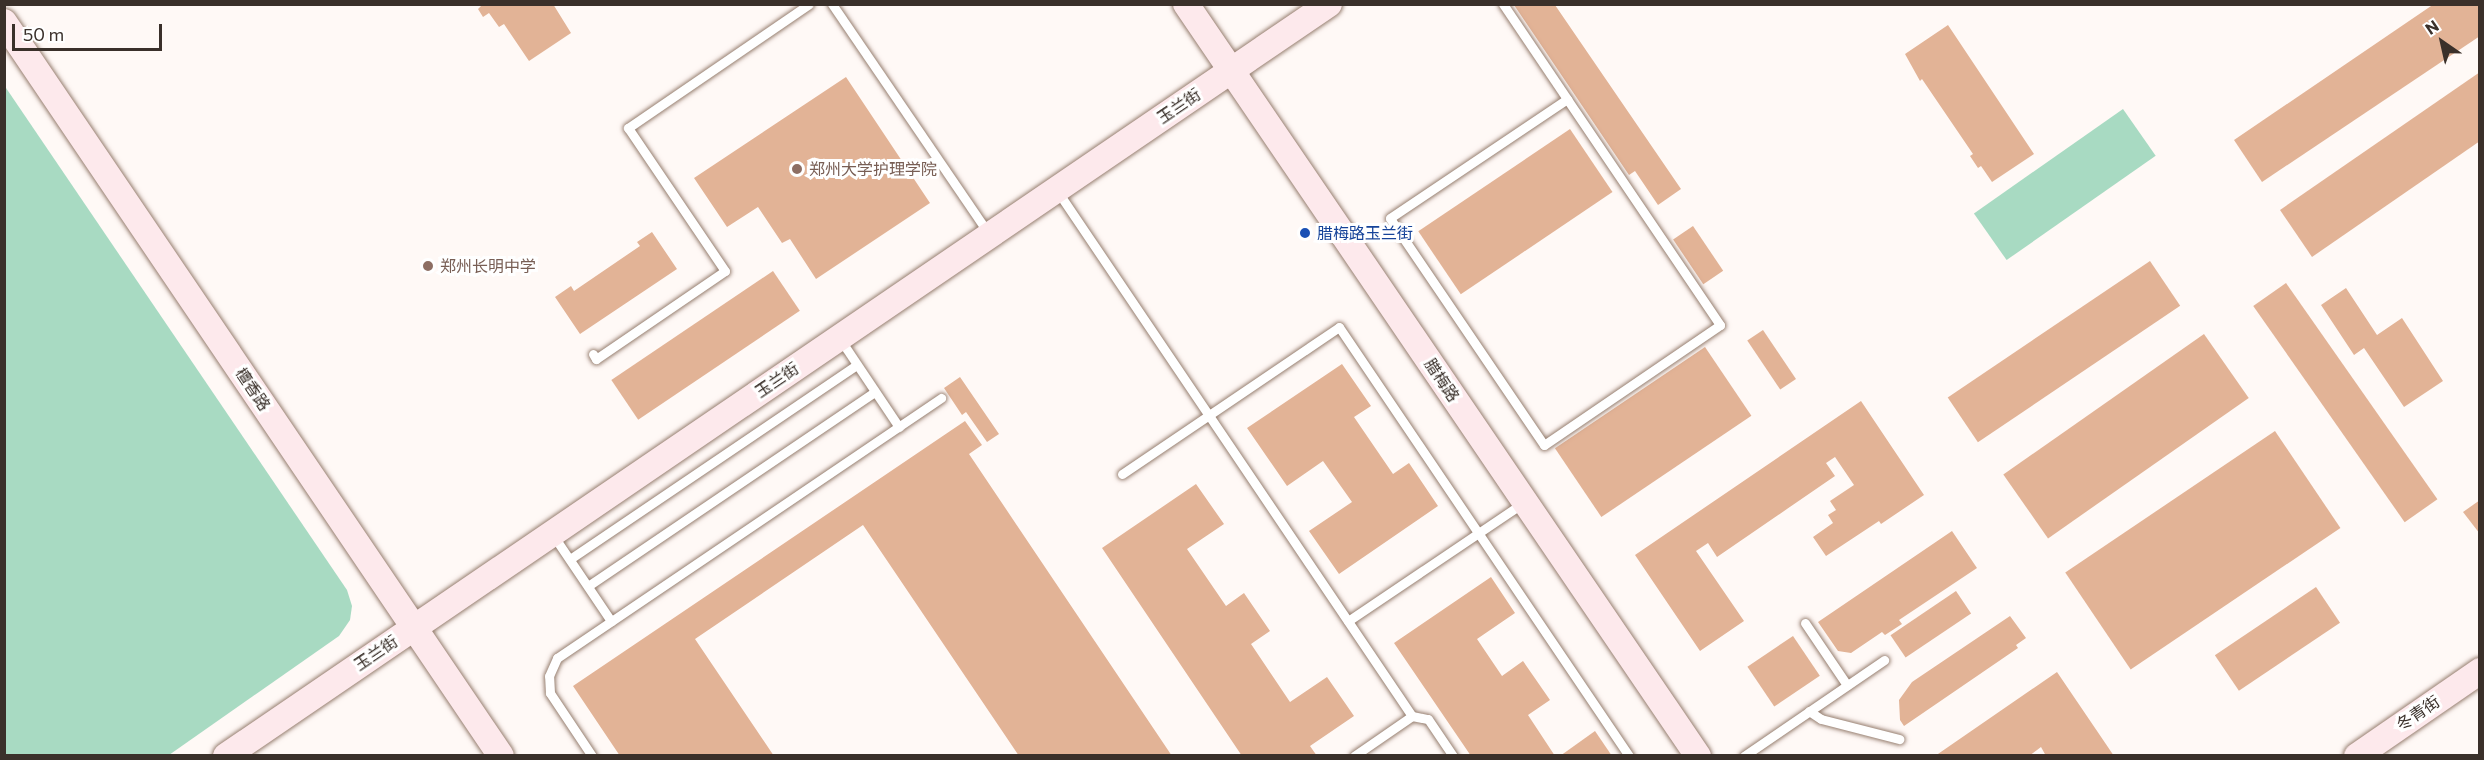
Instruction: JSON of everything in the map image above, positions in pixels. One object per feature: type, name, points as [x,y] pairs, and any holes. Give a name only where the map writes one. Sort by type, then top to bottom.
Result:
[{"type":"street","name":"腊梅路","points":[[1186,4],[1698,756]]},
{"type":"street","name":"玉兰街","points":[[226,756],[1329,4]]},
{"type":"street","name":"檀香路","points":[[4,22],[501,756]]},
{"type":"street","name":"冬青街","points":[[2356,756],[2480,671]]},
{"type":"lane","points":[[593,354],[596,359],[725,271],[628,129],[809,4]]},
{"type":"lane","points":[[832,4],[990,235]]},
{"type":"lane","points":[[1503,4],[1720,325],[1544,445],[1390,218],[1567,99]]},
{"type":"lane","points":[[1056,190],[1412,716]]},
{"type":"lane","points":[[1122,474],[1339,327],[1629,756]]},
{"type":"lane","points":[[839,338],[898,427]]},
{"type":"lane","points":[[570,559],[857,365]]},
{"type":"lane","points":[[588,586],[875,392]]},
{"type":"lane","points":[[592,756],[550,693],[549,676],[557,658],[941,398]]},
{"type":"lane","points":[[1348,621],[1525,502]]},
{"type":"lane","points":[[552,533],[611,621]]},
{"type":"lane","points":[[1805,623],[1847,685]]},
{"type":"lane","points":[[1744,756],[1884,660]]},
{"type":"lane","points":[[1809,711],[1821,719],[1899,739]]},
{"type":"lane","points":[[1354,756],[1412,716],[1428,719],[1453,756]]},
{"type":"green space","points":[[4,85],[347,590],[352,606],[350,620],[339,636],[169,755],[5,755]]},
{"type":"green space","points":[[2123,109],[2156,156],[2007,260],[1974,213]]},
{"type":"building","points":[[483,4],[553,4],[571,33],[529,61],[504,24],[499,27],[489,13],[483,17],[478,9]]},
{"type":"building","points":[[2434,4],[2480,4],[2480,36],[2262,182],[2234,140]]},
{"type":"building","points":[[1514,5],[1555,5],[1681,189],[1658,205],[1635,171],[1629,175]]},
{"type":"building","points":[[1948,25],[2034,154],[1992,182],[1981,166],[1978,168],[1970,156],[1973,154],[1922,79],[1920,81],[1905,54]]},
{"type":"building","points":[[2480,72],[2480,141],[2312,257],[2280,210]]},
{"type":"building","points":[[846,77],[930,203],[816,279],[790,239],[782,243],[758,207],[727,227],[694,178]]},
{"type":"building","points":[[1570,129],[1612,192],[1461,294],[1418,231]]},
{"type":"building","points":[[1693,226],[1723,271],[1703,284],[1673,239]]},
{"type":"building","points":[[652,232],[677,269],[580,334],[555,297],[571,286],[574,291],[640,246],[637,242]]},
{"type":"building","points":[[2150,261],[2180,306],[1978,442],[1948,397]]},
{"type":"building","points":[[773,271],[800,311],[638,420],[611,380]]},
{"type":"building","points":[[2286,283],[2437,499],[2405,522],[2253,306]]},
{"type":"building","points":[[2346,288],[2377,335],[2402,318],[2443,381],[2404,407],[2364,348],[2354,355],[2321,305]]},
{"type":"building","points":[[1763,330],[1796,379],[1780,390],[1747,341]]},
{"type":"building","points":[[2204,334],[2249,398],[2048,538],[2003,475]]},
{"type":"building","points":[[1705,347],[1751,416],[1601,517],[1555,448]]},
{"type":"building","points":[[1342,364],[1371,406],[1354,417],[1393,474],[1409,463],[1438,506],[1339,574],[1309,531],[1352,502],[1323,461],[1287,486],[1247,428]]},
{"type":"building","points":[[960,377],[999,434],[987,442],[966,412],[962,415],[944,388]]},
{"type":"building","points":[[1861,401],[1924,495],[1881,524],[1879,521],[1826,556],[1813,537],[1833,523],[1828,515],[1836,510],[1830,501],[1854,485],[1835,457],[1826,463],[1835,476],[1717,557],[1708,543],[1696,551],[1744,621],[1700,651],[1635,555]]},
{"type":"building","points":[[965,421],[982,445],[969,454],[1172,756],[1019,756],[863,525],[695,639],[774,756],[620,756],[573,686]]},
{"type":"building","points":[[2275,431],[2340,528],[2131,669],[2065,572]]},
{"type":"building","points":[[1196,484],[1224,524],[1187,549],[1226,606],[1244,593],[1270,631],[1251,644],[1290,702],[1327,677],[1354,716],[1310,746],[1317,756],[1242,756],[1102,548]]},
{"type":"building","points":[[2480,500],[2480,534],[2463,512]]},
{"type":"building","points":[[1952,531],[1977,568],[1899,620],[1902,624],[1885,635],[1882,632],[1851,653],[1838,651],[1818,622]]},
{"type":"building","points":[[1491,577],[1515,613],[1477,639],[1502,676],[1523,661],[1550,700],[1528,715],[1555,756],[1471,756],[1394,643]]},
{"type":"building","points":[[2316,587],[2340,623],[2239,691],[2215,655]]},
{"type":"building","points":[[1956,591],[1971,613],[1906,658],[1891,635]]},
{"type":"building","points":[[2010,616],[2026,638],[2016,645],[2018,648],[1904,726],[1900,720],[1899,700],[1912,682]]},
{"type":"building","points":[[1793,636],[1820,676],[1774,707],[1747,667]]},
{"type":"building","points":[[2057,672],[2114,756],[2046,756],[2041,747],[2029,756],[1935,756]]},
{"type":"building","points":[[1595,731],[1612,756],[1560,756]]},
{"type":"place","name":"郑州大学护理学院","points":[[797,169]]},
{"type":"place","name":"腊梅路玉兰街","points":[[1305,233]]},
{"type":"place","name":"郑州长明中学","points":[[428,266]]}]
